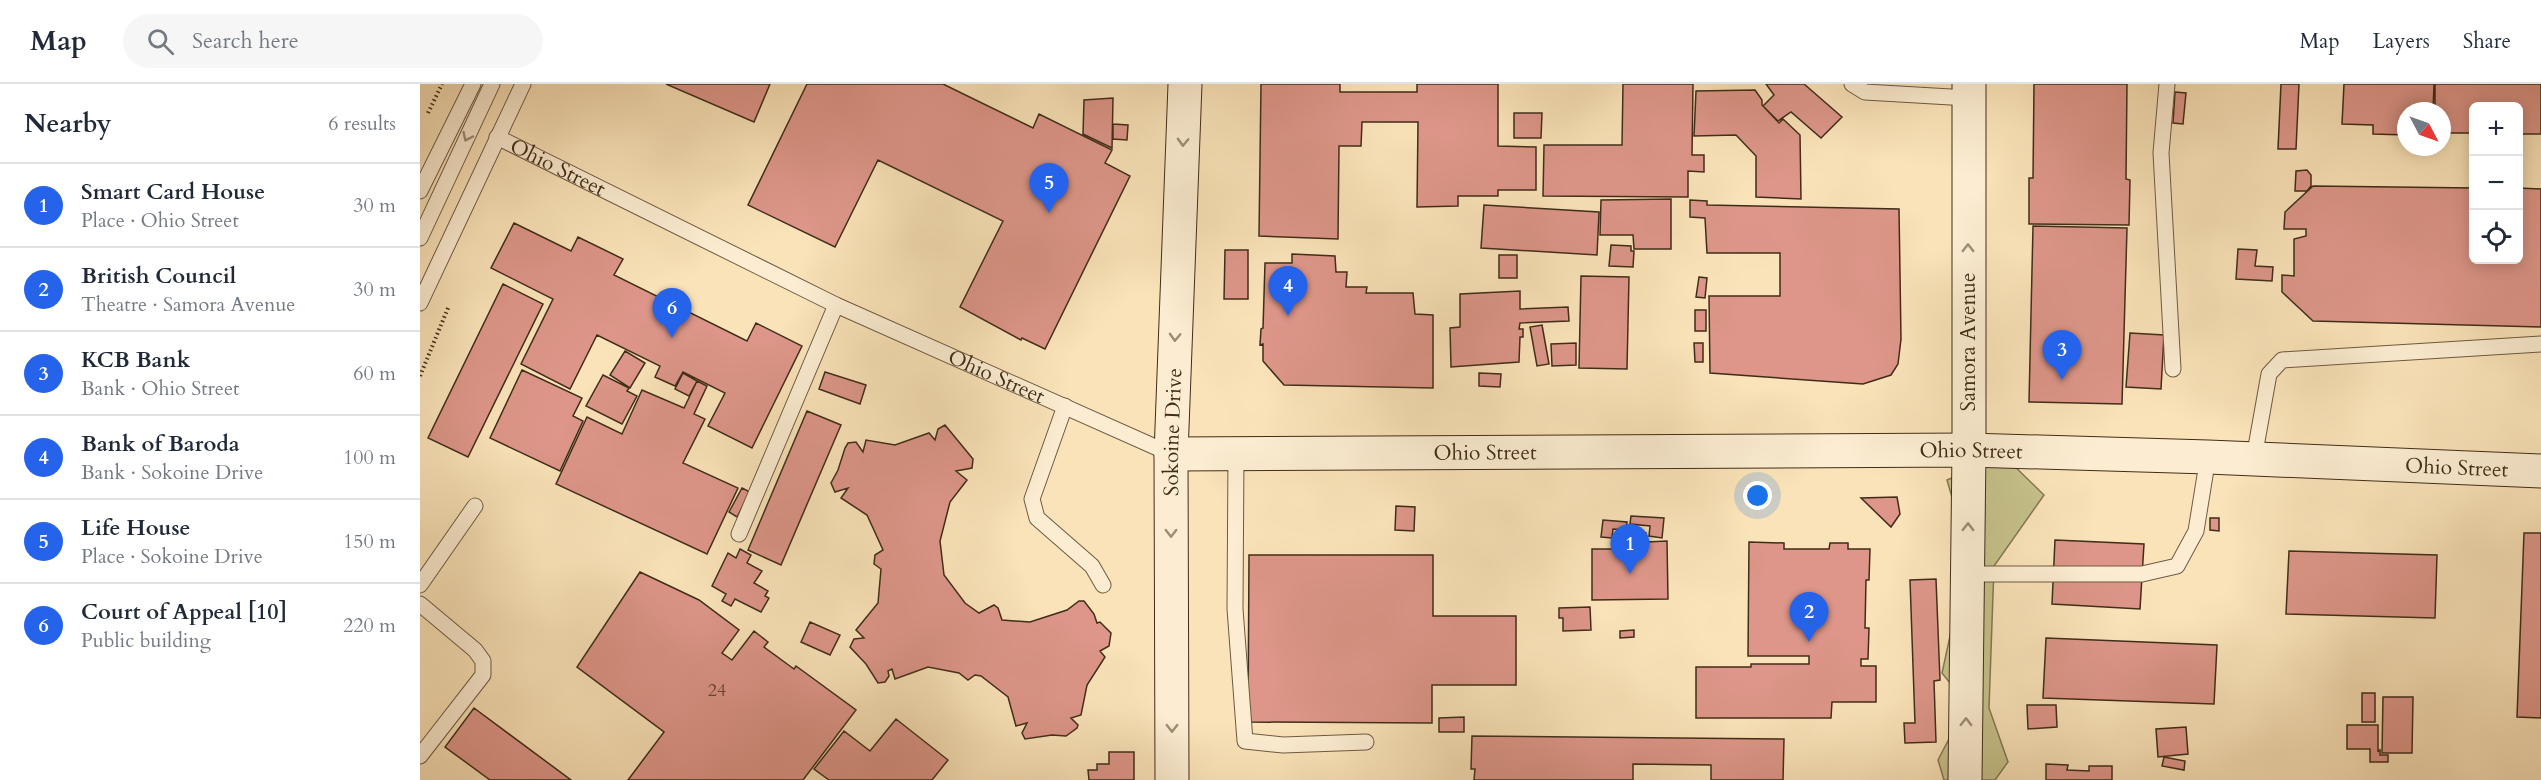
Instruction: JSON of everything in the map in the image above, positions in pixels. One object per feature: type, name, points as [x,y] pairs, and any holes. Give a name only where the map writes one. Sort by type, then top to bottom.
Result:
[{"type":"street","name":"Sokoine Drive","points":[[1172,780],[1171,454],[1185,84]]},
{"type":"street","name":"Samora Avenue","points":[[1965,780],[1969,450],[1968,91]]},
{"type":"street","name":"Ohio Street","points":[[1171,454],[1969,450],[2208,456],[2541,471]]},
{"type":"lane","points":[[420,190],[473,84]]},
{"type":"lane","points":[[420,238],[492,84]]},
{"type":"lane","points":[[420,303],[523,84]]},
{"type":"lane","points":[[1852,84],[1866,92],[1968,91]]},
{"type":"lane","points":[[2167,84],[2161,153],[2173,369]]},
{"type":"lane","name":"Ohio Street","points":[[497,137],[836,305],[1171,454]]},
{"type":"lane","points":[[739,534],[836,305]]},
{"type":"lane","points":[[2254,458],[2269,374],[2282,360],[2541,344]]},
{"type":"lane","points":[[1065,406],[1032,500],[1037,518],[1092,566],[1103,585]]},
{"type":"lane","points":[[1236,453],[1235,609],[1245,741],[1283,745],[1366,742]]},
{"type":"lane","points":[[1967,574],[2142,574],[2177,566],[2196,531],[2208,456]]},
{"type":"lane","points":[[420,585],[475,506]]},
{"type":"lane","points":[[420,604],[475,650],[483,661],[483,675],[420,756]]},
{"type":"path","points":[[424,120],[442,84]]},
{"type":"shaded area","points":[[2004,456],[2044,495],[1994,566],[1989,708],[2008,762],[1995,780],[1944,780],[1938,760],[1967,704],[1942,673],[1968,553],[1947,480]]},
{"type":"building","points":[[666,84],[770,84],[754,122]]},
{"type":"building","points":[[807,84],[943,84],[1033,128],[1039,114],[1112,150],[1105,163],[1130,176],[1045,349],[1022,338],[1021,340],[960,307],[1003,221],[878,160],[835,247],[748,205]]},
{"type":"building","points":[[1261,84],[1340,84],[1340,92],[1417,92],[1417,84],[1498,84],[1498,146],[1536,147],[1536,190],[1498,190],[1498,196],[1458,196],[1458,206],[1417,207],[1418,122],[1362,122],[1361,146],[1339,146],[1338,239],[1259,236]]},
{"type":"building","points":[[1623,84],[1693,84],[1692,155],[1704,155],[1704,172],[1688,171],[1688,197],[1543,196],[1544,145],[1622,145]]},
{"type":"building","points":[[1766,84],[1804,84],[1842,117],[1821,138],[1791,112],[1778,121],[1763,106],[1774,95]]},
{"type":"building","points":[[2034,84],[2127,84],[2126,179],[2130,180],[2129,225],[2029,224],[2029,178],[2033,178]]},
{"type":"building","points":[[2281,84],[2299,84],[2296,149],[2278,149]]},
{"type":"building","points":[[2344,84],[2434,84],[2433,102],[2397,102],[2397,135],[2373,134],[2373,125],[2342,124]]},
{"type":"building","points":[[2435,84],[2541,84],[2541,134],[2523,134],[2523,102],[2469,102],[2469,133],[2451,133],[2451,102],[2435,102]]},
{"type":"building","points":[[1755,90],[1762,100],[1762,105],[1779,123],[1783,119],[1800,135],[1801,199],[1756,197],[1756,156],[1736,135],[1694,136],[1696,91]]},
{"type":"building","points":[[2175,92],[2186,93],[2183,124],[2173,123]]},
{"type":"building","points":[[1113,98],[1112,148],[1083,134],[1084,100]]},
{"type":"building","points":[[1514,113],[1542,113],[1541,138],[1514,138]]},
{"type":"building","points":[[1113,124],[1128,125],[1127,140],[1113,139]]},
{"type":"building","points":[[2307,170],[2311,175],[2311,186],[2307,191],[2295,191],[2296,171]]},
{"type":"building","points":[[2313,186],[2469,188],[2469,264],[2523,264],[2523,188],[2541,189],[2541,327],[2313,321],[2282,292],[2282,275],[2294,276],[2294,239],[2306,236],[2306,229],[2284,229],[2285,212]]},
{"type":"building","points":[[1671,199],[1671,249],[1634,249],[1633,235],[1600,235],[1601,200]]},
{"type":"building","points":[[1690,200],[1707,201],[1707,205],[1899,209],[1901,339],[1898,364],[1891,375],[1863,384],[1710,373],[1709,296],[1780,296],[1780,253],[1707,253],[1705,218],[1690,217]]},
{"type":"building","points":[[1484,205],[1599,212],[1597,255],[1481,248]]},
{"type":"building","points":[[514,223],[571,251],[578,237],[623,259],[614,275],[747,341],[756,323],[802,346],[752,448],[708,426],[725,393],[683,372],[675,386],[655,377],[660,366],[597,335],[570,389],[521,364],[553,299],[491,268]]},
{"type":"building","points":[[2033,226],[2127,228],[2122,404],[2029,402]]},
{"type":"building","points":[[1611,245],[1631,246],[1631,251],[1634,251],[1633,267],[1609,266]]},
{"type":"building","points":[[2238,249],[2257,250],[2255,266],[2273,267],[2272,281],[2236,279]]},
{"type":"building","points":[[1225,250],[1248,250],[1248,299],[1224,299]]},
{"type":"building","points":[[1292,254],[1335,256],[1336,272],[1347,272],[1346,287],[1367,287],[1366,293],[1413,293],[1415,314],[1433,315],[1433,388],[1284,385],[1263,361],[1263,344],[1260,345],[1263,328],[1265,263],[1292,263]]},
{"type":"building","points":[[1499,255],[1517,255],[1517,278],[1499,278]]},
{"type":"building","points":[[1581,276],[1629,277],[1627,369],[1579,368]]},
{"type":"building","points":[[1699,277],[1707,278],[1705,298],[1696,297]]},
{"type":"building","points":[[503,284],[543,304],[468,457],[428,438]]},
{"type":"building","points":[[1520,291],[1520,309],[1568,307],[1569,321],[1520,323],[1519,329],[1523,329],[1523,337],[1520,337],[1519,362],[1451,367],[1450,328],[1460,327],[1460,294]]},
{"type":"building","points":[[1695,310],[1706,310],[1706,331],[1695,331]]},
{"type":"building","points":[[1542,325],[1549,364],[1537,366],[1530,327]]},
{"type":"building","points":[[2130,333],[2164,335],[2161,389],[2126,387]]},
{"type":"building","points":[[1576,343],[1576,365],[1552,366],[1551,344]]},
{"type":"building","points":[[1694,343],[1703,343],[1703,362],[1695,362]]},
{"type":"building","points":[[625,351],[645,363],[630,388],[610,375]]},
{"type":"building","points":[[522,370],[582,398],[573,416],[583,421],[560,471],[490,438]]},
{"type":"building","points":[[825,372],[866,385],[860,404],[819,389]]},
{"type":"building","points":[[683,373],[697,381],[689,396],[675,389]]},
{"type":"building","points":[[1479,373],[1501,374],[1500,387],[1479,386]]},
{"type":"building","points":[[603,375],[629,388],[627,391],[637,396],[622,424],[586,406]]},
{"type":"building","points":[[697,381],[707,386],[694,414],[705,419],[683,463],[738,488],[707,554],[556,484],[587,417],[622,434],[642,390],[684,408]]},
{"type":"building","points":[[807,411],[841,425],[781,565],[748,550]]},
{"type":"building","points":[[945,425],[973,459],[972,468],[956,471],[967,480],[950,502],[940,541],[944,575],[965,603],[979,613],[994,605],[998,608],[1002,620],[1030,622],[1067,610],[1079,601],[1084,601],[1094,614],[1097,623],[1100,622],[1111,633],[1109,646],[1100,651],[1105,657],[1087,685],[1081,715],[1071,718],[1078,725],[1077,728],[1066,736],[1052,735],[1025,739],[1022,733],[1027,723],[1016,726],[1008,697],[981,676],[975,675],[968,680],[959,673],[928,667],[895,679],[892,669],[888,671],[889,676],[885,682],[878,683],[866,664],[850,647],[854,639],[864,638],[856,630],[878,603],[881,569],[874,564],[875,555],[883,550],[867,515],[841,498],[848,488],[835,492],[831,483],[845,448],[848,443],[856,442],[863,452],[866,440],[895,445],[929,433],[935,440],[938,429]]},
{"type":"building","points":[[742,488],[750,492],[737,517],[729,512]]},
{"type":"building","points":[[1897,497],[1900,514],[1891,527],[1861,498]]},
{"type":"building","points":[[1396,506],[1415,507],[1414,531],[1395,530]]},
{"type":"building","points":[[1631,516],[1664,518],[1662,538],[1649,536],[1650,526],[1630,524]]},
{"type":"building","points":[[2210,518],[2219,518],[2219,531],[2210,530]]},
{"type":"building","points":[[1603,520],[1627,522],[1626,530],[1613,529],[1612,538],[1601,537]]},
{"type":"building","points":[[1646,533],[1646,542],[1667,541],[1668,599],[1592,600],[1592,549],[1617,549],[1616,534]]},
{"type":"building","points":[[2524,533],[2541,533],[2541,718],[2517,717]]},
{"type":"building","points":[[2055,540],[2144,544],[2140,609],[2052,604]]},
{"type":"building","points":[[1749,542],[1784,543],[1784,549],[1829,549],[1830,543],[1848,543],[1848,549],[1870,549],[1869,580],[1866,580],[1865,628],[1869,628],[1868,659],[1861,659],[1861,666],[1876,666],[1876,702],[1832,702],[1831,718],[1696,718],[1696,667],[1809,664],[1809,656],[1748,656]]},
{"type":"building","points":[[740,549],[751,555],[747,563],[762,571],[754,583],[768,591],[765,596],[769,598],[761,612],[735,599],[731,606],[722,601],[726,594],[712,586],[728,553],[736,558]]},
{"type":"building","points":[[2289,551],[2437,555],[2435,618],[2286,614]]},
{"type":"building","points":[[1249,555],[1433,555],[1433,616],[1516,616],[1516,685],[1432,685],[1432,723],[1248,722]]},
{"type":"building","points":[[640,572],[699,600],[739,630],[722,653],[732,660],[754,631],[768,642],[764,647],[794,669],[796,666],[856,710],[803,780],[628,780],[664,732],[577,667]]},
{"type":"building","points":[[1936,579],[1940,680],[1934,681],[1936,742],[1905,743],[1904,723],[1915,723],[1910,580]]},
{"type":"building","points":[[1590,607],[1591,630],[1563,631],[1563,618],[1559,618],[1559,608]]},
{"type":"building","points":[[810,622],[840,635],[830,655],[801,642]]},
{"type":"building","points":[[1634,630],[1634,637],[1620,638],[1620,631]]},
{"type":"building","points":[[2046,638],[2217,645],[2214,704],[2043,698]]},
{"type":"building","points":[[2362,693],[2375,693],[2375,722],[2362,722]]},
{"type":"building","points":[[2383,697],[2413,697],[2412,753],[2382,753]]},
{"type":"building","points":[[2027,705],[2056,705],[2057,727],[2028,729]]},
{"type":"building","points":[[474,708],[571,780],[490,780],[445,747]]},
{"type":"building","points":[[1464,717],[1464,732],[1439,732],[1439,718]]},
{"type":"building","points":[[896,719],[948,760],[932,780],[829,780],[814,769],[844,731],[870,751]]},
{"type":"building","points":[[2347,725],[2378,725],[2378,751],[2380,750],[2380,755],[2388,755],[2388,762],[2370,762],[2370,749],[2347,749]]},
{"type":"building","points":[[2186,727],[2188,754],[2158,757],[2156,729]]},
{"type":"building","points":[[1472,736],[1784,739],[1783,780],[1711,780],[1711,765],[1633,764],[1633,780],[1474,780],[1475,769],[1471,769]]},
{"type":"building","points":[[1109,752],[1134,752],[1134,780],[1089,780],[1088,770],[1097,770],[1097,764],[1109,764]]},
{"type":"building","points":[[2164,757],[2185,761],[2184,770],[2162,766]]},
{"type":"building","points":[[2046,764],[2068,765],[2067,770],[2089,771],[2089,766],[2112,766],[2112,780],[2046,780]]},
{"type":"place","name":"Life House","points":[[1049,213]]},
{"type":"place","name":"Bank of Baroda","points":[[1288,316]]},
{"type":"place","name":"Court of Appeal [10]","points":[[672,338]]},
{"type":"place","name":"KCB Bank","points":[[2062,380]]},
{"type":"place","name":"Smart Card House","points":[[1630,574]]},
{"type":"place","name":"British Council","points":[[1809,642]]}]
